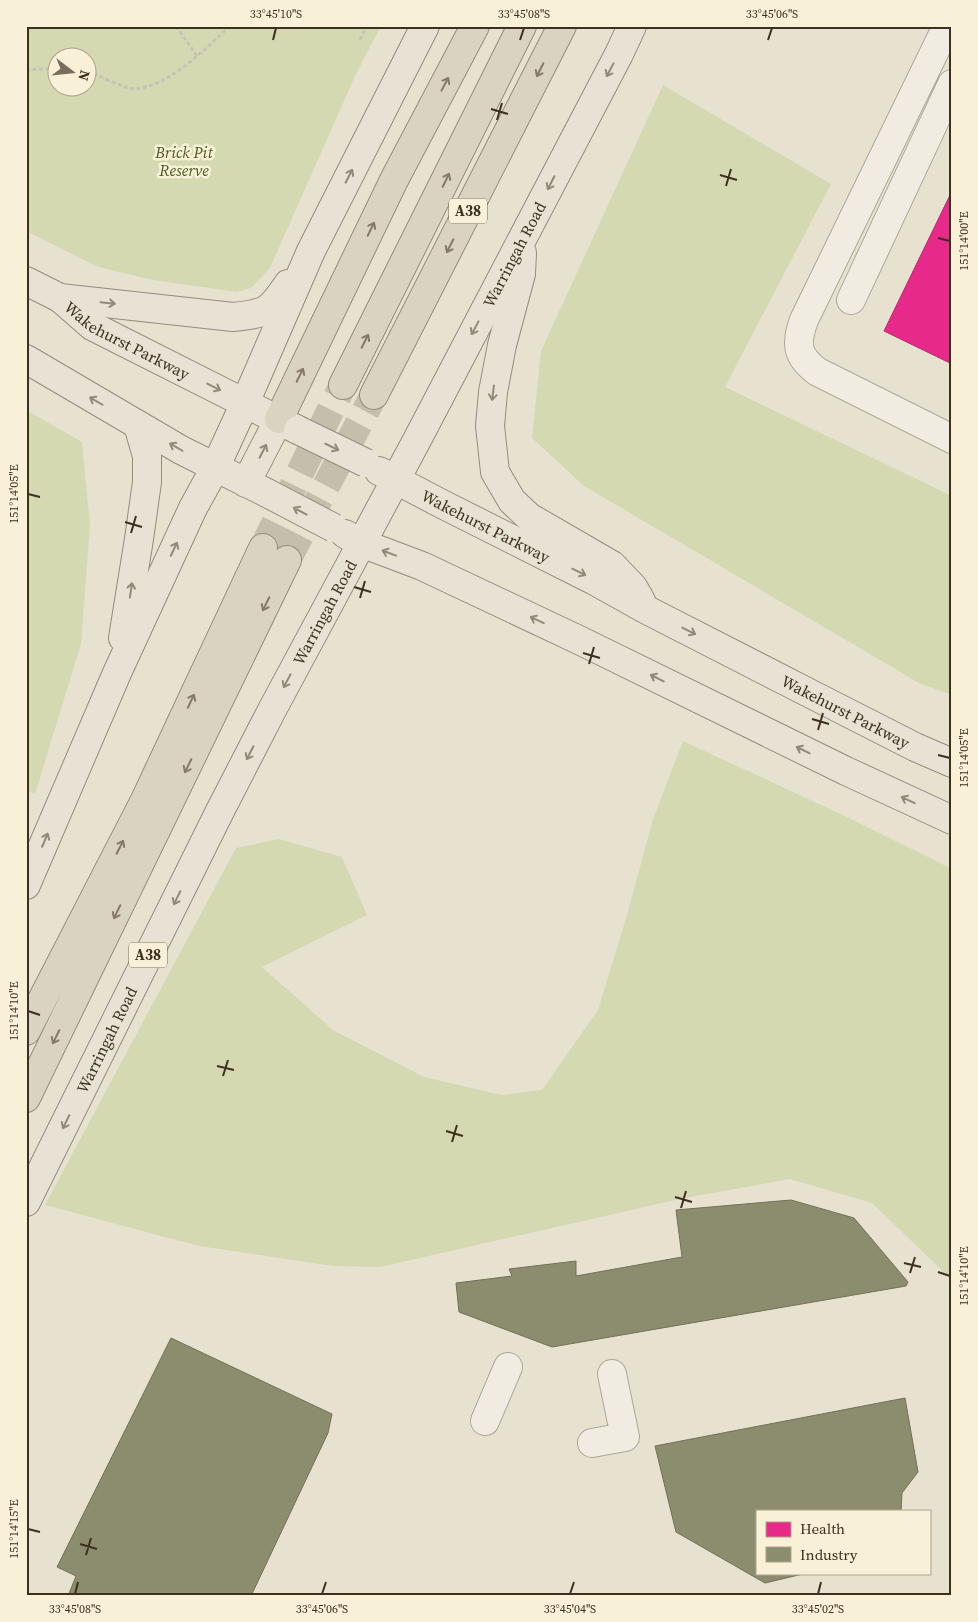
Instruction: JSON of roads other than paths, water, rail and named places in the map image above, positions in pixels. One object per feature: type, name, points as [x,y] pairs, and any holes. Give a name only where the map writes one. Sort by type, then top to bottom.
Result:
[{"type":"highway","points":[[289,424],[394,180],[476,26]]},
{"type":"highway","name":"A38","points":[[343,385],[522,26]]},
{"type":"highway","name":"A38","points":[[374,395],[562,26]]},
{"type":"highway","points":[[26,1031],[144,800],[263,548]]},
{"type":"highway","name":"A38","points":[[26,1098],[287,560]]},
{"type":"main road","points":[[26,885],[117,673],[193,508],[215,468],[245,403],[311,250],[426,26]]},
{"type":"main road","name":"Warringah Road","points":[[26,1202],[220,811],[619,54],[632,26]]},
{"type":"main road","points":[[522,238],[521,274],[502,345],[493,392],[490,426],[496,472],[512,501],[528,517],[612,565],[632,587],[645,609]]},
{"type":"main road","points":[[60,298],[207,315],[233,317],[256,315],[268,309],[276,302],[311,250]]},
{"type":"main road","name":"Wakehurst Parkway","points":[[26,281],[60,298],[92,326],[366,463],[395,480],[593,580],[645,609],[906,743],[952,763]]},
{"type":"main road","points":[[26,359],[215,468],[361,543],[412,562],[952,820]]},
{"type":"main road","points":[[257,488],[289,424]]},
{"type":"main road","points":[[117,673],[147,482],[146,456],[138,425]]},
{"type":"lane","points":[[947,26],[804,320],[798,339],[799,348],[805,362],[818,372],[952,439]]},
{"type":"lane","points":[[851,300],[952,84]]},
{"type":"lane","points":[[485,1421],[508,1367]]},
{"type":"lane","points":[[592,1444],[625,1437],[612,1374]]},
{"type":"tunnel","points":[[263,548],[343,385]]},
{"type":"tunnel","points":[[287,560],[374,395]]},
{"type":"park label","name":"Brick Pit Reserve","points":[[184,161]]}]
